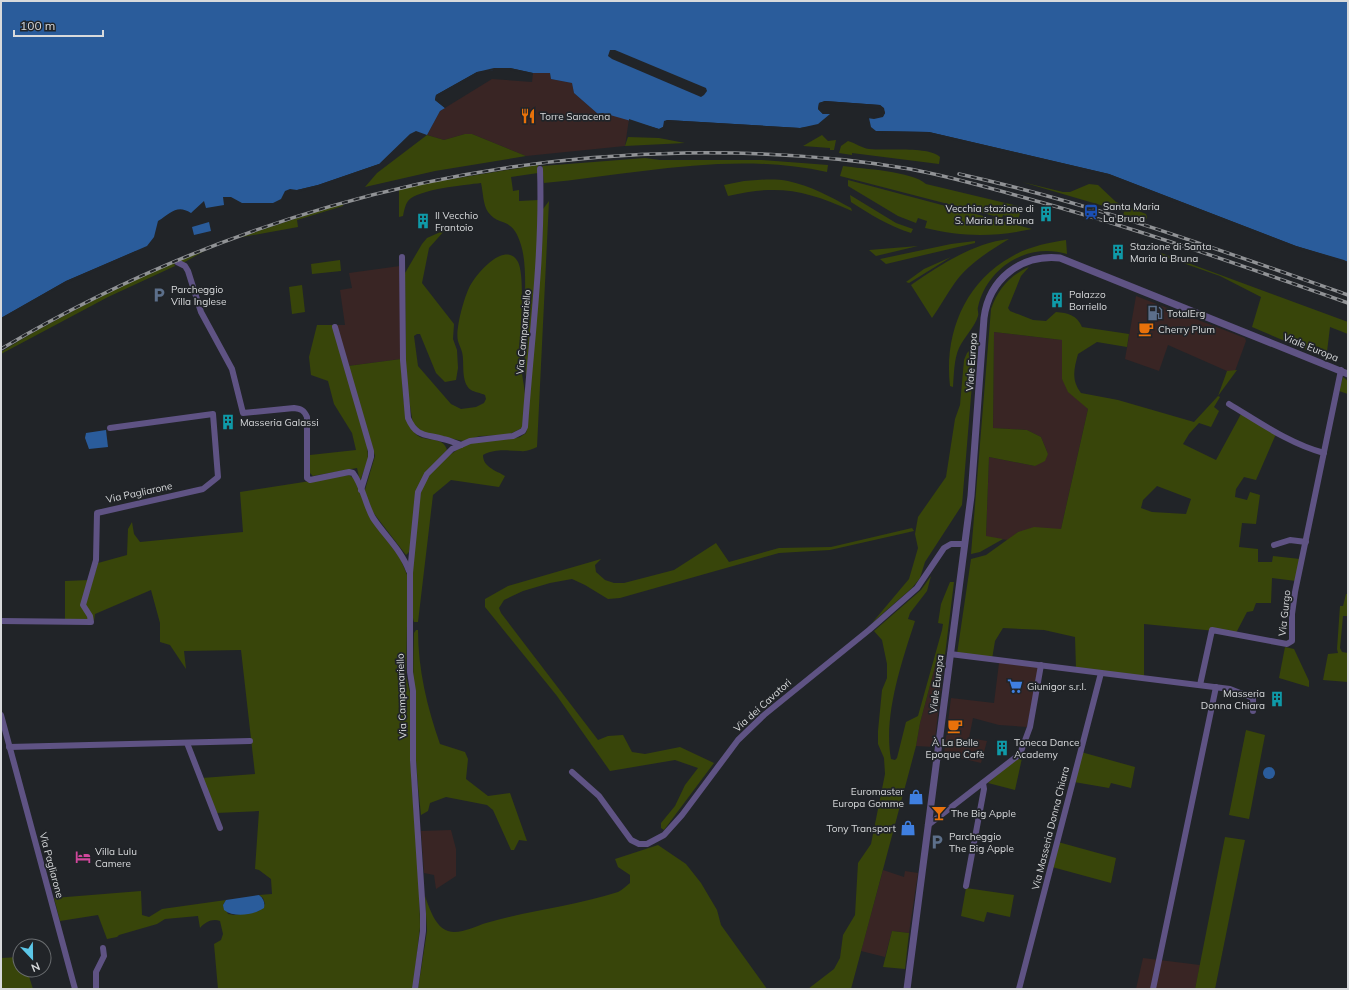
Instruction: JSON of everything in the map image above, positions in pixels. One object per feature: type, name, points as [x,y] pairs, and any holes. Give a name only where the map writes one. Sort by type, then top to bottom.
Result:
[{"type":"street","name":"Via Campanariello","points":[[415,989],[423,931],[413,760],[413,701],[410,672],[410,573],[418,492],[427,474],[445,455],[461,445],[480,439],[513,436],[524,431],[540,262],[542,190],[540,169]]},
{"type":"street","points":[[402,257],[403,360],[408,418],[411,424],[422,435],[443,439],[461,445]]},
{"type":"street","name":"Viale Europa","points":[[907,989],[971,496],[984,313],[994,287],[1005,274],[1022,263],[1049,257],[1060,258],[1345,372]]},
{"type":"street","points":[[177,262],[185,266],[188,271],[201,312],[232,369],[243,413],[294,408],[300,408],[305,412],[307,417],[307,478],[310,480],[349,472],[356,476],[366,504],[374,519],[402,556],[410,573]]},
{"type":"street","points":[[335,327],[371,452],[371,457],[361,490]]},
{"type":"street","name":"Via Gurgo","points":[[1200,685],[1212,630],[1287,644],[1292,641],[1293,607],[1324,453],[1345,372]]},
{"type":"street","points":[[1229,404],[1284,438],[1310,450],[1324,453]]},
{"type":"street","name":"Via Pagliarone","points":[[1,621],[91,622],[90,616],[83,605],[96,560],[98,513],[203,489],[218,477],[212,414],[110,428]]},
{"type":"street","points":[[1274,545],[1290,540],[1306,542]]},
{"type":"street","name":"Via dei Cavatori","points":[[572,772],[600,796],[631,840],[639,844],[647,844],[657,840],[682,814],[738,740],[764,715],[869,630],[917,588],[944,548],[951,544],[965,544]]},
{"type":"street","points":[[950,654],[993,661],[1041,665],[1239,691],[1251,696],[1253,700],[1253,711]]},
{"type":"street","points":[[928,824],[1016,758],[1023,749],[1030,727],[1041,665]]},
{"type":"street","name":"Via Masseria Donna Chiara","points":[[1018,989],[1101,673]]},
{"type":"street","points":[[1153,989],[1216,687]]},
{"type":"street","name":"Via Pagliarone","points":[[1,715],[75,989]]},
{"type":"street","points":[[9,747],[250,742]]},
{"type":"street","points":[[186,743],[220,828]]},
{"type":"street","points":[[966,886],[984,789],[983,783]]},
{"type":"street","points":[[96,989],[96,972],[104,956],[103,948]]},
{"type":"shaded area","name":"Torre Saracena","points":[[533,73],[550,73],[551,79],[572,83],[574,93],[598,114],[603,113],[629,119],[625,146],[526,156],[472,134],[465,134],[444,140],[427,135],[440,111],[492,79],[532,82]]},
{"type":"shaded area","points":[[400,266],[401,359],[348,366],[336,325],[345,325],[340,290],[352,288],[349,273]]},
{"type":"shaded area","points":[[1136,296],[1245,338],[1246,341],[1235,371],[1227,371],[1168,345],[1159,371],[1125,359]]},
{"type":"shaded area","points":[[994,332],[1062,340],[1062,379],[1088,409],[1061,529],[1018,532],[1008,540],[986,537],[989,457],[1035,466],[1048,454],[1041,437],[1027,430],[993,428]]},
{"type":"shaded area","points":[[938,655],[945,655],[934,747],[916,746],[920,723]]},
{"type":"shaded area","points":[[999,663],[1039,667],[1027,727],[999,725],[973,718],[969,738],[987,741],[981,763],[944,754],[951,698],[994,703]]},
{"type":"shaded area","points":[[451,830],[456,849],[456,876],[436,889],[434,875],[424,873],[421,831]]},
{"type":"shaded area","points":[[883,870],[904,877],[905,871],[918,873],[909,933],[892,931],[885,957],[861,951]]},
{"type":"shaded area","points":[[1143,958],[1200,965],[1195,989],[1136,989]]},
{"type":"green space","points":[[465,134],[472,134],[526,156],[435,171],[365,187],[377,173],[427,135],[444,140]]},
{"type":"green space","points":[[822,135],[828,141],[836,140],[834,150],[830,150],[830,148],[803,146]]},
{"type":"green space","points":[[628,137],[659,138],[685,143],[625,146]]},
{"type":"green space","points":[[848,141],[863,148],[869,149],[927,151],[940,157],[939,164],[852,153],[852,155],[839,153],[841,146]]},
{"type":"green space","points":[[645,158],[660,160],[762,160],[828,165],[827,172],[792,166],[756,164],[685,166],[544,183],[542,166]]},
{"type":"green space","points":[[538,165],[538,173],[511,177],[513,191],[519,190],[519,201],[539,200],[539,235],[527,388],[524,345],[524,264],[521,245],[514,229],[506,223],[492,217],[488,212],[484,202],[481,183],[442,188],[421,193],[408,201],[405,206],[403,216],[399,217],[399,189]]},
{"type":"green space","points":[[843,166],[899,173],[910,176],[926,184],[1022,207],[1018,220],[1003,215],[1002,218],[840,176]]},
{"type":"green space","points":[[777,180],[796,183],[828,196],[851,208],[852,211],[820,198],[792,191],[762,190],[728,196],[724,185],[744,181]]},
{"type":"green space","points":[[848,180],[1032,229],[991,235],[978,235],[952,233],[925,228],[927,221],[918,218],[916,223],[898,216],[848,186]]},
{"type":"green space","points":[[1022,182],[1063,192],[1070,192],[1089,184],[1098,185],[1116,202],[1146,214],[1147,217],[1145,222],[1123,215],[1124,212]]},
{"type":"green space","points":[[850,195],[896,223],[913,229],[911,233],[888,224],[851,202]]},
{"type":"green space","points":[[549,201],[537,447],[525,451],[507,450],[483,455],[487,465],[505,476],[499,487],[451,480],[433,495],[418,622],[414,622],[412,612],[412,577],[417,515],[422,489],[429,476],[439,464],[464,446],[477,442],[520,437],[526,433],[542,248],[543,209]]},
{"type":"green space","points":[[343,203],[343,206],[297,220],[298,227],[237,238]]},
{"type":"green space","points":[[445,230],[429,248],[422,283],[454,324],[453,339],[457,350],[458,368],[456,380],[445,382],[436,373],[420,334],[414,336],[418,366],[451,404],[461,409],[476,407],[484,403],[486,399],[485,395],[471,390],[465,382],[463,356],[457,336],[459,322],[467,293],[477,275],[498,257],[506,255],[512,256],[518,262],[522,281],[520,359],[525,399],[524,425],[522,428],[508,435],[480,436],[463,441],[418,430],[413,424],[406,381],[405,273],[427,238]]},
{"type":"green space","points":[[1009,239],[986,253],[966,270],[954,284],[932,318],[911,285],[957,256],[983,245]]},
{"type":"green space","points":[[1066,240],[1067,254],[1052,251],[1024,255],[1011,261],[1000,269],[990,280],[978,307],[977,320],[957,352],[954,367],[953,387],[950,386],[950,348],[954,330],[969,296],[981,281],[995,268],[1011,257],[1037,246]]},
{"type":"green space","points":[[975,241],[975,243],[886,264],[880,259],[951,244]]},
{"type":"green space","points":[[918,246],[876,256],[869,250]]},
{"type":"green space","points":[[206,250],[183,263],[180,261],[174,263],[175,266],[108,297],[1,354],[1,352],[17,342],[83,306],[169,264]]},
{"type":"green space","points":[[1161,253],[1348,322],[1348,334],[1330,327],[1327,352],[1320,350],[1318,355],[1252,327],[1261,297],[1220,276],[1160,255]]},
{"type":"green space","points":[[951,257],[909,283],[906,282],[924,269]]},
{"type":"green space","points":[[340,260],[341,271],[312,274],[311,264]]},
{"type":"green space","points":[[1029,267],[1021,276],[1008,308],[1010,311],[1033,320],[1046,321],[1056,312],[1064,313],[1075,317],[1082,327],[1129,334],[1127,347],[1097,342],[1078,354],[1074,374],[1076,384],[1081,393],[1118,400],[1194,422],[1218,396],[1220,397],[1214,407],[1219,411],[1211,427],[1199,423],[1189,434],[1183,444],[1216,460],[1241,414],[1276,434],[1256,480],[1244,477],[1236,489],[1235,497],[1247,500],[1250,492],[1260,495],[1256,524],[1242,523],[1239,547],[1258,549],[1258,562],[1272,562],[1273,556],[1300,559],[1296,581],[1272,578],[1271,603],[1256,603],[1253,611],[1247,612],[1236,633],[1144,624],[1144,677],[1076,668],[1075,637],[1044,630],[1003,628],[995,641],[992,659],[957,654],[971,559],[986,555],[1018,532],[1034,527],[1061,529],[1088,409],[1068,392],[1062,379],[1062,340],[994,332],[993,428],[1027,430],[1041,437],[1048,454],[1045,461],[1035,466],[989,457],[986,536],[1003,539],[980,552],[971,554],[991,309],[1001,289],[1010,279],[1022,270]],"holes":[[[1157,486],[1191,499],[1186,514],[1152,512],[1141,508],[1143,500]]]},
{"type":"green space","points":[[302,285],[305,312],[292,314],[289,287]]},
{"type":"green space","points":[[317,325],[333,325],[367,441],[368,460],[360,481],[357,468],[313,476],[310,473],[310,455],[356,450],[352,433],[334,404],[328,381],[311,375],[309,357]]},
{"type":"green space","points":[[972,348],[975,348],[962,505],[925,562],[920,578],[912,588],[872,623],[909,579],[918,548],[915,534],[918,517],[946,477],[955,419],[960,405],[964,360],[967,353]]},
{"type":"green space","points":[[401,359],[405,407],[410,425],[418,436],[437,440],[445,445],[447,450],[424,476],[409,552],[406,555],[372,511],[364,493],[375,456],[348,366]]},
{"type":"green space","points":[[1237,370],[1218,396],[1227,371]]},
{"type":"green space","points":[[1343,377],[1348,381],[1348,394],[1339,391]]},
{"type":"green space","points":[[349,475],[356,480],[369,516],[400,558],[408,577],[406,676],[412,701],[410,756],[419,884],[420,927],[413,989],[218,989],[214,944],[221,940],[223,934],[220,921],[209,921],[200,928],[198,916],[165,919],[157,924],[107,939],[98,915],[60,921],[54,898],[141,891],[142,915],[149,917],[162,909],[226,900],[223,905],[228,914],[234,915],[259,911],[265,904],[263,898],[259,895],[272,894],[271,879],[259,870],[255,869],[259,811],[216,813],[202,778],[255,774],[241,650],[184,651],[186,669],[170,645],[160,642],[160,623],[151,590],[95,614],[94,621],[85,606],[98,563],[127,555],[128,529],[132,522],[134,534],[140,542],[243,532],[240,492]]},
{"type":"green space","points":[[912,528],[914,531],[830,550],[779,553],[620,598],[608,599],[572,579],[550,583],[523,591],[504,600],[499,608],[501,613],[598,740],[608,736],[623,735],[632,752],[645,754],[680,747],[714,763],[664,830],[661,828],[661,823],[675,806],[685,785],[698,768],[675,760],[610,771],[557,696],[485,607],[485,599],[508,586],[601,559],[595,565],[596,572],[605,580],[614,583],[624,583],[674,570],[716,543],[729,562],[779,548],[831,547]]},
{"type":"green space","points":[[931,576],[927,591],[910,613],[908,619],[915,621],[895,689],[889,742],[891,759],[895,760],[897,758],[906,722],[918,716],[942,630],[943,624],[938,623],[941,604],[950,582],[954,582],[945,655],[938,655],[920,723],[916,746],[851,989],[808,989],[834,969],[840,958],[843,935],[855,915],[858,863],[871,844],[885,774],[884,758],[878,744],[878,731],[882,690],[887,678],[887,664],[882,640],[874,631],[921,590]]},
{"type":"green space","points":[[90,580],[82,601],[90,621],[65,621],[65,581]]},
{"type":"green space","points":[[1346,594],[1348,594],[1348,616],[1343,616],[1340,648],[1342,652],[1348,653],[1348,682],[1323,680],[1328,654],[1338,653],[1340,606],[1343,606]]},
{"type":"green space","points":[[418,630],[418,645],[424,688],[440,744],[465,752],[468,759],[466,779],[488,796],[510,793],[527,841],[519,840],[514,850],[511,850],[493,810],[487,805],[446,797],[430,803],[428,811],[421,815],[413,702],[414,633]]},
{"type":"green space","points":[[1285,647],[1294,649],[1309,681],[1309,687],[1279,678]]},
{"type":"green space","points":[[1246,730],[1265,735],[1249,819],[1229,815]]},
{"type":"green space","points":[[1081,752],[1135,767],[1131,788],[1111,783],[1109,788],[1074,782]]},
{"type":"green space","points":[[1019,756],[1022,758],[1015,790],[988,783]]},
{"type":"green space","points":[[1225,837],[1245,840],[1215,989],[1195,989]]},
{"type":"green space","points":[[1058,842],[1116,858],[1111,883],[1052,867]]},
{"type":"green space","points":[[658,845],[686,864],[701,883],[717,910],[721,925],[767,989],[418,989],[427,931],[425,896],[433,916],[443,929],[452,932],[462,931],[486,923],[585,901],[618,892],[630,883],[630,875],[618,867],[615,859]]},
{"type":"green space","points":[[966,888],[1014,895],[1010,917],[987,912],[984,922],[961,916]]},
{"type":"green space","points":[[892,931],[909,933],[905,969],[883,967]]},
{"type":"green space","points":[[12,957],[12,978],[30,978],[33,989],[1,989],[1,958]]},
{"type":"water","points":[[1,1],[1348,1],[1348,262],[1296,246],[1109,174],[929,132],[876,131],[871,127],[869,118],[883,116],[885,113],[884,108],[880,105],[825,101],[819,103],[818,109],[823,114],[830,114],[818,124],[800,128],[667,120],[663,127],[659,129],[603,113],[598,114],[574,93],[572,83],[551,79],[550,73],[533,73],[510,68],[477,72],[436,95],[435,100],[445,108],[440,111],[427,135],[416,131],[410,134],[379,164],[318,185],[297,190],[290,189],[285,191],[281,199],[273,203],[242,203],[231,197],[223,197],[224,205],[206,208],[204,201],[191,213],[186,210],[178,209],[158,221],[154,237],[147,246],[66,281],[1,318]]},
{"type":"water","points":[[209,222],[211,231],[194,235],[192,227]]},
{"type":"water","points":[[106,430],[108,447],[89,449],[85,438],[86,433]]},
{"type":"water","points":[[1267,767],[1271,767],[1275,773],[1271,779],[1267,779],[1263,775],[1263,771]]},
{"type":"water","points":[[259,895],[264,904],[264,908],[260,910],[250,914],[238,915],[224,910],[223,905],[226,900]]},
{"type":"pier","points":[[610,50],[615,50],[706,88],[707,91],[701,97],[612,59],[608,56]]},
{"type":"pier","points":[[494,68],[510,68],[533,73],[533,75],[510,70],[494,70],[478,74],[437,97],[437,99],[446,107],[445,108],[435,100],[436,95],[477,72]]},
{"type":"pier","points":[[825,101],[880,105],[885,113],[883,117],[874,119],[867,118],[881,115],[882,109],[826,103],[821,105],[820,108],[824,112],[830,112],[832,114],[823,114],[818,109],[819,103]]},
{"type":"pier","points":[[629,119],[659,129],[663,127],[664,121],[667,120],[800,128],[821,125],[800,130],[667,122],[664,129],[659,131],[629,121]]},
{"type":"pier","points":[[873,131],[929,132],[1109,174],[1296,246],[1344,260],[1348,262],[1348,264],[1295,248],[1108,176],[928,134],[887,134]]},
{"type":"pier","points":[[379,164],[379,166],[319,187],[297,192],[297,190],[318,185]]},
{"type":"pier","points":[[136,251],[135,254],[67,283],[1,320],[1,318],[66,281]]},
{"type":"railway","points":[[1,349],[80,305],[162,267],[245,234],[330,206],[417,184],[505,168],[595,158],[685,153],[770,154],[826,158],[910,169],[942,176],[1008,193],[1118,225],[1348,303]]},
{"type":"railway","points":[[959,174],[1107,213],[1155,228],[1348,295]]},
{"type":"place","name":"Torre Saracena","points":[[528,116]]},
{"type":"place","name":"Santa Maria La Bruna","points":[[1091,212]]},
{"type":"place","name":"Vecchia stazione di S. Maria la Bruna","points":[[1046,214]]},
{"type":"place","name":"Il Vecchio Frantoio","points":[[423,221]]},
{"type":"place","name":"Stazione di Santa Maria la Bruna","points":[[1118,252]]},
{"type":"place","name":"Parcheggio Villa Inglese","points":[[159,295]]},
{"type":"place","name":"Palazzo Borriello","points":[[1057,300]]},
{"type":"place","name":"TotalErg","points":[[1155,313]]},
{"type":"place","name":"Cherry Plum","points":[[1146,329]]},
{"type":"place","name":"Masseria Galassi","points":[[228,422]]},
{"type":"place","name":"Giunigor s.r.l.","points":[[1015,686]]},
{"type":"place","name":"Masseria Donna Chiara","points":[[1277,699]]},
{"type":"place","name":"À La Belle Epoque Cafè","points":[[955,726]]},
{"type":"place","name":"Toneca Dance Academy","points":[[1002,748]]},
{"type":"place","name":"Euromaster Europa Gomme","points":[[916,797]]},
{"type":"place","name":"The Big Apple","points":[[939,813]]},
{"type":"place","name":"Tony Transport","points":[[908,828]]},
{"type":"place","name":"Parcheggio The Big Apple","points":[[937,842]]},
{"type":"place","name":"Villa Lulu Camere","points":[[83,857]]}]
